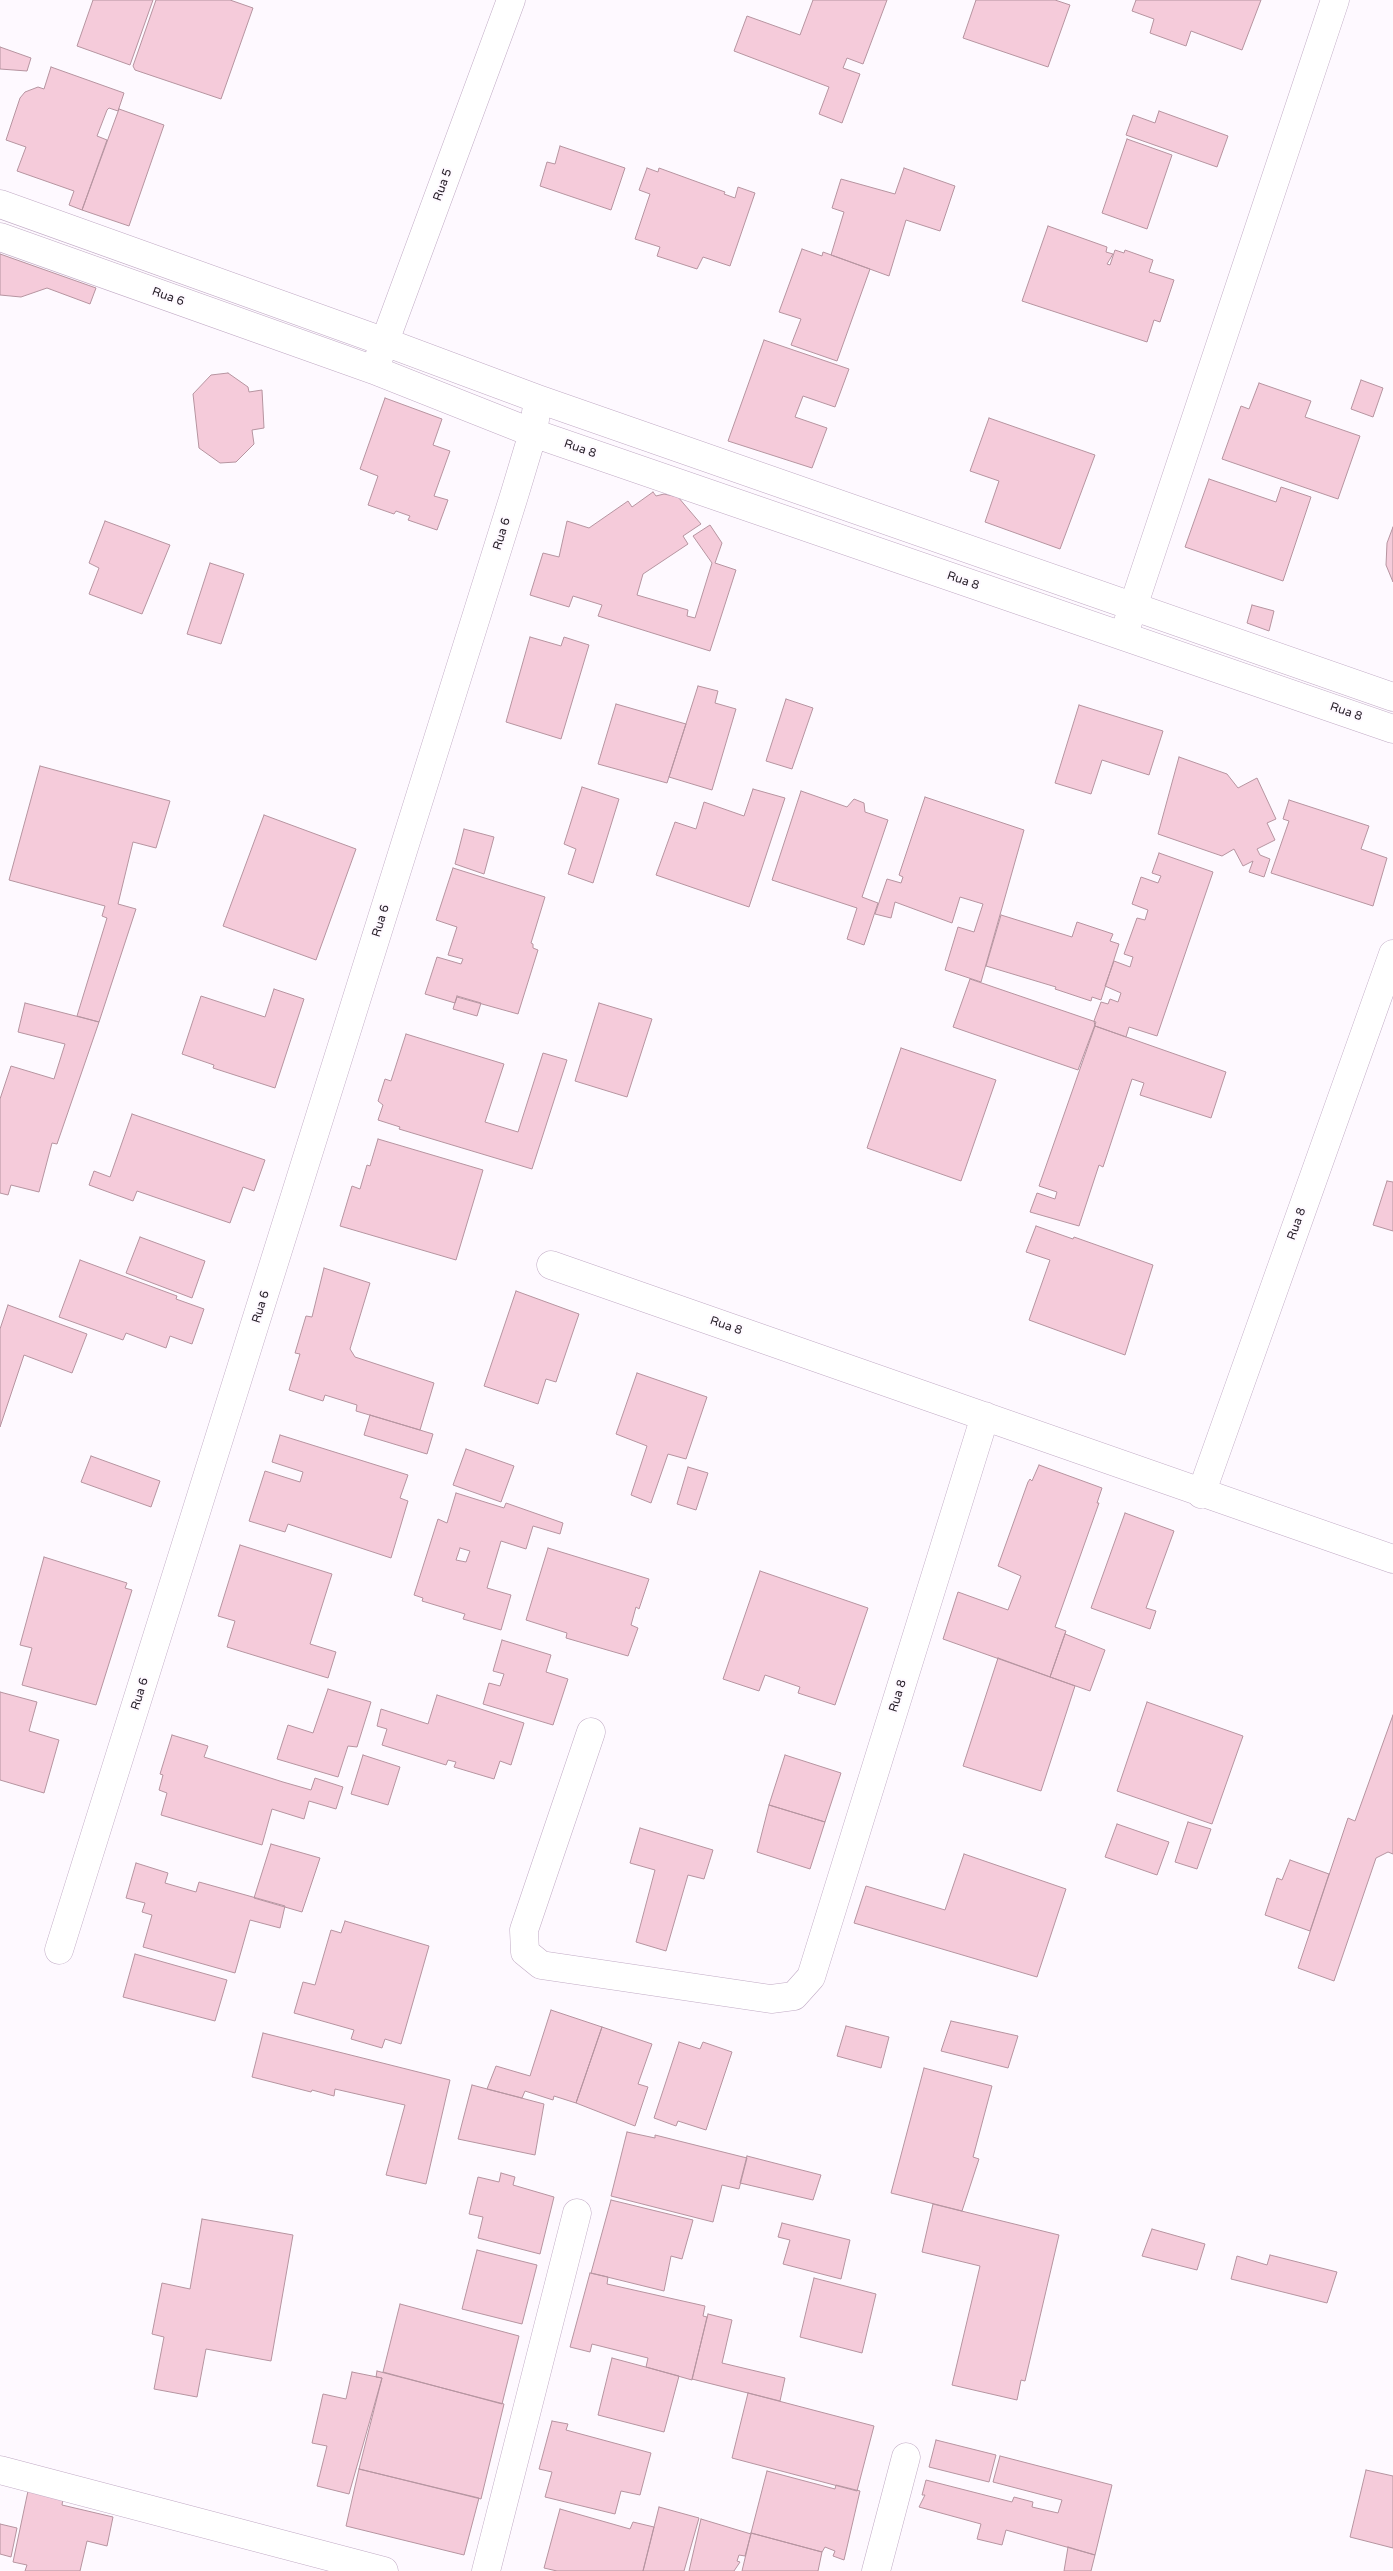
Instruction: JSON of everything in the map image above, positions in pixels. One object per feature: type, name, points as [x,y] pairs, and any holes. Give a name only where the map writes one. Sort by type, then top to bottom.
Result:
[{"type":"street","name":"Rua 5","points":[[374,370],[511,0]]},
{"type":"street","points":[[1123,636],[1335,0]]},
{"type":"street","points":[[0,204],[538,399],[1393,697]]},
{"type":"street","name":"Rua 6","points":[[0,237],[374,370],[533,433],[60,1950]]},
{"type":"street","points":[[533,433],[538,399]]},
{"type":"street","name":"Rua 8","points":[[533,433],[1393,729]]},
{"type":"street","name":"Rua 8","points":[[1201,1494],[1393,954]]},
{"type":"street","name":"Rua 8","points":[[552,1265],[985,1416],[1201,1494],[1393,1559]]},
{"type":"street","name":"Rua 8","points":[[591,1732],[524,1930],[524,1952],[540,1965],[771,2000],[794,1996],[811,1977],[985,1416]]},
{"type":"street","points":[[486,2571],[577,2213]]},
{"type":"street","points":[[876,2571],[906,2457]]},
{"type":"street","points":[[0,2470],[384,2571]]},
{"type":"building","points":[[93,0],[153,0],[130,65],[77,46]]},
{"type":"building","points":[[156,0],[230,0],[253,8],[221,99],[135,70],[133,66]]},
{"type":"building","points":[[813,0],[887,0],[863,64],[847,58],[843,68],[860,74],[842,123],[819,114],[829,87],[734,51],[747,16],[800,35]]},
{"type":"building","points":[[976,0],[1055,0],[1070,5],[1048,67],[963,38]]},
{"type":"building","points":[[1136,0],[1261,0],[1242,50],[1191,31],[1186,46],[1150,33],[1154,19],[1132,11]]},
{"type":"building","points":[[0,47],[31,58],[27,71],[0,69]]},
{"type":"building","points":[[51,67],[124,93],[118,111],[109,108],[107,110],[97,136],[107,140],[82,210],[69,205],[74,191],[17,171],[26,147],[6,140],[20,98],[25,92],[38,87],[44,89]]},
{"type":"building","points":[[119,109],[164,125],[129,226],[82,210]]},
{"type":"building","points":[[1159,111],[1228,136],[1217,167],[1126,135],[1133,115],[1155,123]]},
{"type":"building","points":[[1127,139],[1172,155],[1147,229],[1102,213]]},
{"type":"building","points":[[560,146],[625,168],[611,210],[540,186],[547,162],[555,164]]},
{"type":"building","points":[[647,168],[658,172],[659,168],[725,192],[724,194],[735,198],[738,187],[755,193],[730,266],[703,257],[697,269],[657,256],[660,247],[635,239],[650,194],[639,190]]},
{"type":"building","points":[[904,168],[955,186],[940,231],[906,220],[889,276],[831,255],[844,212],[832,208],[841,179],[895,194]]},
{"type":"building","points":[[1048,226],[1107,247],[1106,252],[1113,254],[1107,264],[1110,265],[1115,250],[1124,253],[1125,250],[1153,260],[1149,272],[1174,280],[1160,322],[1154,320],[1147,342],[1022,301]]},
{"type":"building","points":[[802,249],[822,256],[823,252],[870,269],[837,361],[791,345],[801,319],[779,312]]},
{"type":"building","points":[[0,254],[96,288],[90,304],[47,288],[21,297],[0,295]]},
{"type":"building","points":[[764,340],[849,369],[835,407],[803,396],[795,417],[827,428],[812,468],[728,441]]},
{"type":"building","points":[[228,373],[248,387],[249,392],[262,390],[264,428],[252,430],[254,444],[236,462],[220,463],[199,448],[193,394],[211,375]]},
{"type":"building","points":[[1361,380],[1383,388],[1373,417],[1351,409]]},
{"type":"building","points":[[1259,383],[1311,401],[1305,417],[1360,436],[1338,499],[1222,459],[1241,406],[1249,409]]},
{"type":"building","points":[[385,398],[442,419],[433,445],[450,451],[434,496],[448,500],[437,530],[408,520],[410,516],[396,511],[394,514],[368,505],[378,476],[360,469]]},
{"type":"building","points":[[989,418],[1095,455],[1060,549],[985,522],[999,481],[970,471]]},
{"type":"building","points":[[1209,479],[1276,502],[1281,487],[1311,497],[1283,581],[1185,547]]},
{"type":"building","points":[[653,492],[656,496],[664,494],[678,497],[701,524],[683,536],[688,544],[643,574],[637,595],[688,610],[687,616],[695,618],[712,563],[693,536],[710,525],[722,543],[715,563],[736,570],[710,651],[598,616],[602,605],[573,596],[569,607],[530,595],[543,553],[559,557],[567,521],[589,528],[628,501],[632,507]]},
{"type":"building","points":[[105,521],[170,545],[142,614],[89,594],[99,568],[89,563]]},
{"type":"building","points":[[1393,527],[1393,582],[1386,565],[1387,543]]},
{"type":"building","points":[[210,563],[244,574],[221,644],[187,634]]},
{"type":"building","points":[[1252,605],[1274,611],[1269,631],[1247,623]]},
{"type":"building","points":[[530,637],[561,646],[564,637],[589,645],[561,739],[506,722]]},
{"type":"building","points":[[698,686],[718,691],[715,703],[736,709],[712,790],[669,777]]},
{"type":"building","points":[[786,699],[813,708],[792,769],[766,761]]},
{"type":"building","points":[[616,704],[686,724],[667,783],[598,764]]},
{"type":"building","points":[[1079,705],[1163,731],[1149,775],[1102,760],[1091,794],[1055,783]]},
{"type":"building","points":[[1179,757],[1227,774],[1238,788],[1257,778],[1276,819],[1267,823],[1275,840],[1257,849],[1260,855],[1270,859],[1264,877],[1249,872],[1253,861],[1243,866],[1234,849],[1222,856],[1158,834]]},
{"type":"building","points":[[40,766],[170,801],[156,848],[133,842],[118,904],[136,909],[99,1022],[77,1016],[107,918],[102,916],[105,906],[9,880]]},
{"type":"building","points":[[582,787],[619,799],[593,883],[568,874],[576,849],[564,844]]},
{"type":"building","points":[[753,789],[785,798],[749,907],[656,875],[675,822],[696,829],[704,802],[744,816]]},
{"type":"building","points":[[801,791],[847,807],[854,799],[864,803],[865,812],[888,820],[862,897],[878,903],[864,945],[847,939],[857,908],[772,880]]},
{"type":"building","points":[[925,797],[1024,830],[981,982],[945,970],[958,927],[974,932],[983,904],[960,897],[952,923],[895,902],[891,918],[875,914],[887,879],[901,883],[903,877],[899,875]]},
{"type":"building","points":[[1289,800],[1369,826],[1361,849],[1387,858],[1373,906],[1271,873],[1289,821],[1283,819]]},
{"type":"building","points":[[264,815],[356,849],[316,960],[223,926]]},
{"type":"building","points":[[464,829],[494,837],[484,874],[455,864]]},
{"type":"building","points":[[1159,853],[1213,872],[1157,1036],[1129,1027],[1126,1037],[1095,1026],[1094,1021],[1101,1002],[1108,1004],[1110,999],[1118,1002],[1121,993],[1105,986],[1114,961],[1130,967],[1133,957],[1124,954],[1137,918],[1145,920],[1148,910],[1132,904],[1141,877],[1158,883],[1161,876],[1152,873]]},
{"type":"building","points":[[453,868],[545,897],[531,943],[533,948],[538,950],[518,1014],[457,997],[455,1003],[425,994],[437,957],[461,964],[463,959],[448,955],[457,927],[436,920]]},
{"type":"building","points":[[1001,915],[1072,937],[1077,922],[1113,934],[1110,941],[1119,944],[1101,1000],[1092,997],[1091,1001],[1055,989],[1056,987],[986,966]]},
{"type":"building","points":[[970,979],[1096,1022],[1078,1070],[953,1027]]},
{"type":"building","points":[[274,989],[304,999],[275,1088],[213,1068],[214,1065],[182,1054],[201,996],[265,1017]]},
{"type":"building","points":[[457,996],[481,1003],[477,1016],[453,1009]]},
{"type":"building","points":[[25,1003],[99,1022],[57,1144],[52,1143],[39,1192],[11,1185],[8,1195],[0,1193],[0,1099],[11,1066],[54,1079],[65,1044],[18,1032]]},
{"type":"building","points":[[599,1003],[652,1019],[627,1097],[575,1081]]},
{"type":"building","points":[[1095,1026],[1226,1072],[1211,1118],[1140,1095],[1144,1083],[1132,1079],[1103,1167],[1099,1165],[1079,1226],[1030,1212],[1037,1193],[1055,1199],[1057,1192],[1039,1186]]},
{"type":"building","points":[[406,1034],[504,1064],[485,1122],[518,1132],[543,1053],[567,1060],[532,1169],[399,1129],[400,1127],[378,1120],[383,1105],[378,1101],[385,1079],[391,1081]]},
{"type":"building","points":[[901,1048],[996,1080],[961,1181],[867,1148]]},
{"type":"building","points":[[132,1114],[265,1160],[254,1191],[243,1187],[230,1223],[137,1191],[133,1201],[89,1185],[94,1171],[110,1177]]},
{"type":"building","points":[[378,1139],[483,1170],[456,1260],[340,1226],[352,1186],[360,1189],[367,1165],[370,1166]]},
{"type":"building","points":[[1387,1181],[1393,1182],[1393,1231],[1373,1225]]},
{"type":"building","points":[[1036,1226],[1073,1239],[1074,1237],[1153,1265],[1125,1355],[1029,1320],[1050,1260],[1026,1252]]},
{"type":"building","points":[[140,1237],[205,1261],[192,1298],[126,1273]]},
{"type":"building","points":[[80,1260],[177,1296],[176,1299],[204,1309],[192,1344],[170,1336],[166,1348],[126,1333],[123,1340],[59,1317]]},
{"type":"building","points":[[324,1268],[370,1283],[350,1349],[355,1357],[434,1383],[420,1430],[356,1411],[357,1405],[325,1395],[323,1401],[289,1390],[300,1354],[295,1353],[306,1316],[312,1317]]},
{"type":"building","points":[[516,1291],[579,1314],[556,1382],[546,1379],[538,1404],[484,1386]]},
{"type":"building","points":[[8,1305],[87,1334],[72,1373],[24,1355],[0,1427],[0,1329]]},
{"type":"building","points":[[637,1373],[707,1397],[686,1459],[668,1454],[651,1503],[631,1495],[647,1446],[616,1434]]},
{"type":"building","points":[[370,1415],[433,1434],[427,1454],[364,1435]]},
{"type":"building","points":[[280,1435],[408,1475],[400,1498],[408,1501],[391,1558],[288,1524],[285,1532],[249,1521],[265,1471],[300,1482],[303,1472],[272,1462]]},
{"type":"building","points":[[466,1449],[514,1466],[501,1502],[453,1485]]},
{"type":"building","points":[[91,1456],[160,1481],[151,1507],[81,1482]]},
{"type":"building","points":[[1039,1465],[1102,1488],[1097,1503],[1099,1503],[1055,1627],[1066,1631],[1050,1677],[943,1639],[958,1592],[1008,1610],[1021,1576],[998,1566],[1028,1482],[1030,1479],[1032,1481]]},
{"type":"building","points":[[688,1467],[708,1473],[696,1510],[677,1504]]},
{"type":"building","points":[[456,1493],[504,1508],[506,1503],[563,1523],[560,1534],[533,1526],[526,1549],[501,1541],[487,1588],[511,1595],[501,1630],[463,1619],[465,1614],[422,1601],[423,1598],[414,1595],[438,1519],[447,1523]],"holes":[[[460,1548],[470,1551],[466,1562],[456,1560]]]},
{"type":"building","points":[[1125,1513],[1174,1531],[1146,1608],[1156,1611],[1150,1629],[1091,1608]]},
{"type":"building","points":[[240,1545],[332,1574],[310,1644],[336,1652],[328,1678],[227,1647],[235,1621],[218,1616]]},
{"type":"building","points":[[548,1548],[649,1579],[639,1609],[636,1607],[631,1625],[638,1628],[628,1656],[566,1638],[567,1633],[526,1620]]},
{"type":"building","points":[[44,1557],[127,1583],[125,1588],[132,1590],[96,1705],[22,1685],[32,1648],[20,1645]]},
{"type":"building","points":[[760,1571],[868,1608],[835,1705],[798,1693],[800,1687],[765,1675],[759,1691],[723,1679]]},
{"type":"building","points":[[1065,1634],[1105,1650],[1090,1691],[1050,1677]]},
{"type":"building","points":[[502,1640],[551,1655],[546,1672],[568,1679],[553,1725],[483,1704],[489,1683],[500,1686],[504,1674],[493,1671]]},
{"type":"building","points":[[998,1658],[1075,1686],[1041,1791],[963,1766]]},
{"type":"building","points":[[328,1689],[371,1702],[357,1747],[348,1746],[338,1777],[277,1759],[288,1725],[313,1733]]},
{"type":"building","points":[[0,1692],[37,1702],[29,1731],[59,1740],[44,1793],[0,1780]]},
{"type":"building","points":[[437,1695],[524,1723],[511,1765],[500,1761],[494,1779],[454,1767],[456,1762],[448,1760],[446,1765],[382,1745],[387,1729],[377,1726],[381,1709],[428,1724]]},
{"type":"building","points":[[1147,1702],[1243,1736],[1212,1824],[1117,1791]]},
{"type":"building","points":[[1393,1715],[1393,1854],[1388,1852],[1376,1858],[1334,1981],[1298,1968],[1348,1818],[1355,1821]]},
{"type":"building","points":[[172,1735],[208,1746],[204,1757],[283,1782],[311,1790],[315,1778],[343,1787],[336,1809],[309,1801],[304,1819],[272,1809],[262,1845],[161,1815],[167,1793],[159,1790],[163,1775],[160,1774]]},
{"type":"building","points":[[363,1755],[400,1767],[388,1805],[351,1794]]},
{"type":"building","points":[[785,1755],[841,1773],[825,1822],[769,1805]]},
{"type":"building","points":[[769,1805],[825,1822],[810,1869],[757,1852]]},
{"type":"building","points":[[1188,1822],[1211,1829],[1197,1869],[1175,1862]]},
{"type":"building","points":[[1117,1824],[1169,1842],[1157,1875],[1105,1857]]},
{"type":"building","points":[[640,1828],[713,1850],[704,1879],[688,1875],[666,1951],[636,1942],[655,1870],[630,1863]]},
{"type":"building","points":[[271,1844],[320,1858],[302,1912],[254,1898]]},
{"type":"building","points":[[964,1854],[1066,1889],[1037,1977],[854,1923],[866,1886],[945,1910]]},
{"type":"building","points":[[1290,1860],[1329,1874],[1310,1931],[1265,1915],[1277,1878],[1282,1880]]},
{"type":"building","points":[[136,1863],[168,1873],[165,1883],[196,1892],[199,1882],[285,1906],[280,1928],[250,1920],[235,1973],[143,1947],[152,1915],[142,1912],[145,1903],[126,1898]]},
{"type":"building","points":[[345,1921],[429,1946],[401,2044],[385,2039],[382,2048],[351,2039],[354,2030],[294,2013],[303,1982],[315,1985],[331,1930],[341,1933]]},
{"type":"building","points":[[135,1954],[227,1980],[215,2021],[123,1997]]},
{"type":"building","points":[[551,2010],[602,2027],[576,2103],[554,2096],[553,2100],[525,2091],[522,2098],[487,2089],[496,2066],[530,2076]]},
{"type":"building","points":[[951,2021],[1018,2036],[1008,2068],[941,2051]]},
{"type":"building","points":[[846,2026],[889,2037],[881,2068],[837,2056]]},
{"type":"building","points":[[602,2027],[652,2044],[638,2084],[648,2087],[635,2126],[576,2103]]},
{"type":"building","points":[[263,2033],[450,2080],[426,2184],[386,2175],[405,2105],[335,2089],[334,2096],[312,2090],[311,2092],[252,2077]]},
{"type":"building","points":[[679,2042],[700,2049],[703,2042],[732,2052],[706,2130],[678,2121],[676,2126],[654,2118]]},
{"type":"building","points":[[924,2068],[992,2086],[973,2157],[979,2159],[962,2211],[891,2193]]},
{"type":"building","points":[[472,2085],[544,2104],[535,2155],[458,2139]]},
{"type":"building","points":[[627,2132],[655,2138],[655,2135],[747,2158],[739,2189],[722,2185],[713,2222],[611,2196]]},
{"type":"building","points":[[747,2156],[821,2175],[813,2200],[740,2183]]},
{"type":"building","points":[[501,2173],[515,2177],[513,2185],[554,2197],[540,2254],[478,2238],[483,2217],[469,2214],[478,2177],[499,2182]]},
{"type":"building","points":[[611,2200],[693,2220],[682,2259],[671,2256],[664,2291],[591,2273]]},
{"type":"building","points":[[933,2204],[1059,2235],[1025,2381],[1021,2380],[1017,2400],[952,2385],[980,2266],[922,2252]]},
{"type":"building","points":[[202,2219],[293,2235],[271,2361],[206,2349],[197,2397],[154,2389],[164,2337],[152,2334],[162,2283],[190,2289]]},
{"type":"building","points":[[782,2223],[850,2240],[841,2279],[783,2264],[790,2240],[778,2237]]},
{"type":"building","points":[[1152,2229],[1205,2244],[1197,2270],[1142,2256]]},
{"type":"building","points":[[477,2250],[537,2265],[522,2324],[462,2309]]},
{"type":"building","points":[[1270,2255],[1337,2272],[1327,2303],[1231,2279],[1237,2256],[1267,2265]]},
{"type":"building","points":[[590,2273],[608,2277],[607,2284],[705,2306],[703,2316],[707,2317],[692,2380],[646,2367],[648,2358],[592,2344],[590,2352],[570,2347]]},
{"type":"building","points":[[814,2278],[876,2294],[862,2353],[800,2337]]},
{"type":"building","points":[[400,2304],[519,2336],[502,2404],[383,2372]]},
{"type":"building","points":[[708,2314],[732,2320],[722,2363],[785,2378],[780,2401],[692,2379]]},
{"type":"building","points":[[612,2358],[679,2376],[664,2432],[598,2415]]},
{"type":"building","points":[[377,2371],[504,2404],[481,2499],[359,2469],[382,2378],[376,2377]]},
{"type":"building","points":[[352,2372],[382,2378],[349,2494],[317,2486],[327,2446],[312,2443],[323,2394],[346,2399]]},
{"type":"building","points":[[748,2393],[874,2426],[857,2491],[732,2458]]},
{"type":"building","points":[[552,2421],[568,2424],[566,2430],[651,2453],[640,2495],[621,2491],[615,2514],[545,2497],[552,2472],[539,2469]]},
{"type":"building","points":[[936,2440],[996,2455],[989,2482],[929,2467]]},
{"type":"building","points":[[1000,2456],[1112,2485],[1095,2555],[1006,2530],[1002,2545],[977,2539],[981,2524],[919,2507],[925,2495],[922,2495],[926,2480],[1012,2502],[1014,2497],[1033,2502],[1032,2507],[1058,2513],[1062,2500],[993,2482]]},
{"type":"building","points":[[359,2469],[479,2498],[464,2555],[346,2526]]},
{"type":"building","points":[[1366,2470],[1393,2476],[1393,2548],[1350,2537]]},
{"type":"building","points":[[767,2471],[835,2489],[836,2485],[860,2491],[844,2560],[833,2556],[835,2551],[825,2547],[822,2552],[751,2533]]},
{"type":"building","points":[[28,2491],[63,2499],[62,2505],[113,2517],[107,2546],[87,2541],[80,2571],[25,2571],[27,2565],[13,2562]]},
{"type":"building","points":[[659,2507],[699,2518],[684,2571],[643,2571]]},
{"type":"building","points":[[560,2509],[630,2529],[633,2522],[654,2527],[643,2571],[557,2571],[544,2568]]},
{"type":"building","points":[[701,2519],[751,2534],[745,2556],[739,2555],[737,2561],[740,2562],[734,2571],[689,2571]]},
{"type":"building","points":[[0,2524],[17,2528],[11,2557],[0,2554]]},
{"type":"building","points":[[751,2533],[822,2552],[818,2571],[742,2571]]},
{"type":"building","points":[[1068,2547],[1095,2555],[1091,2571],[1064,2571]]}]
